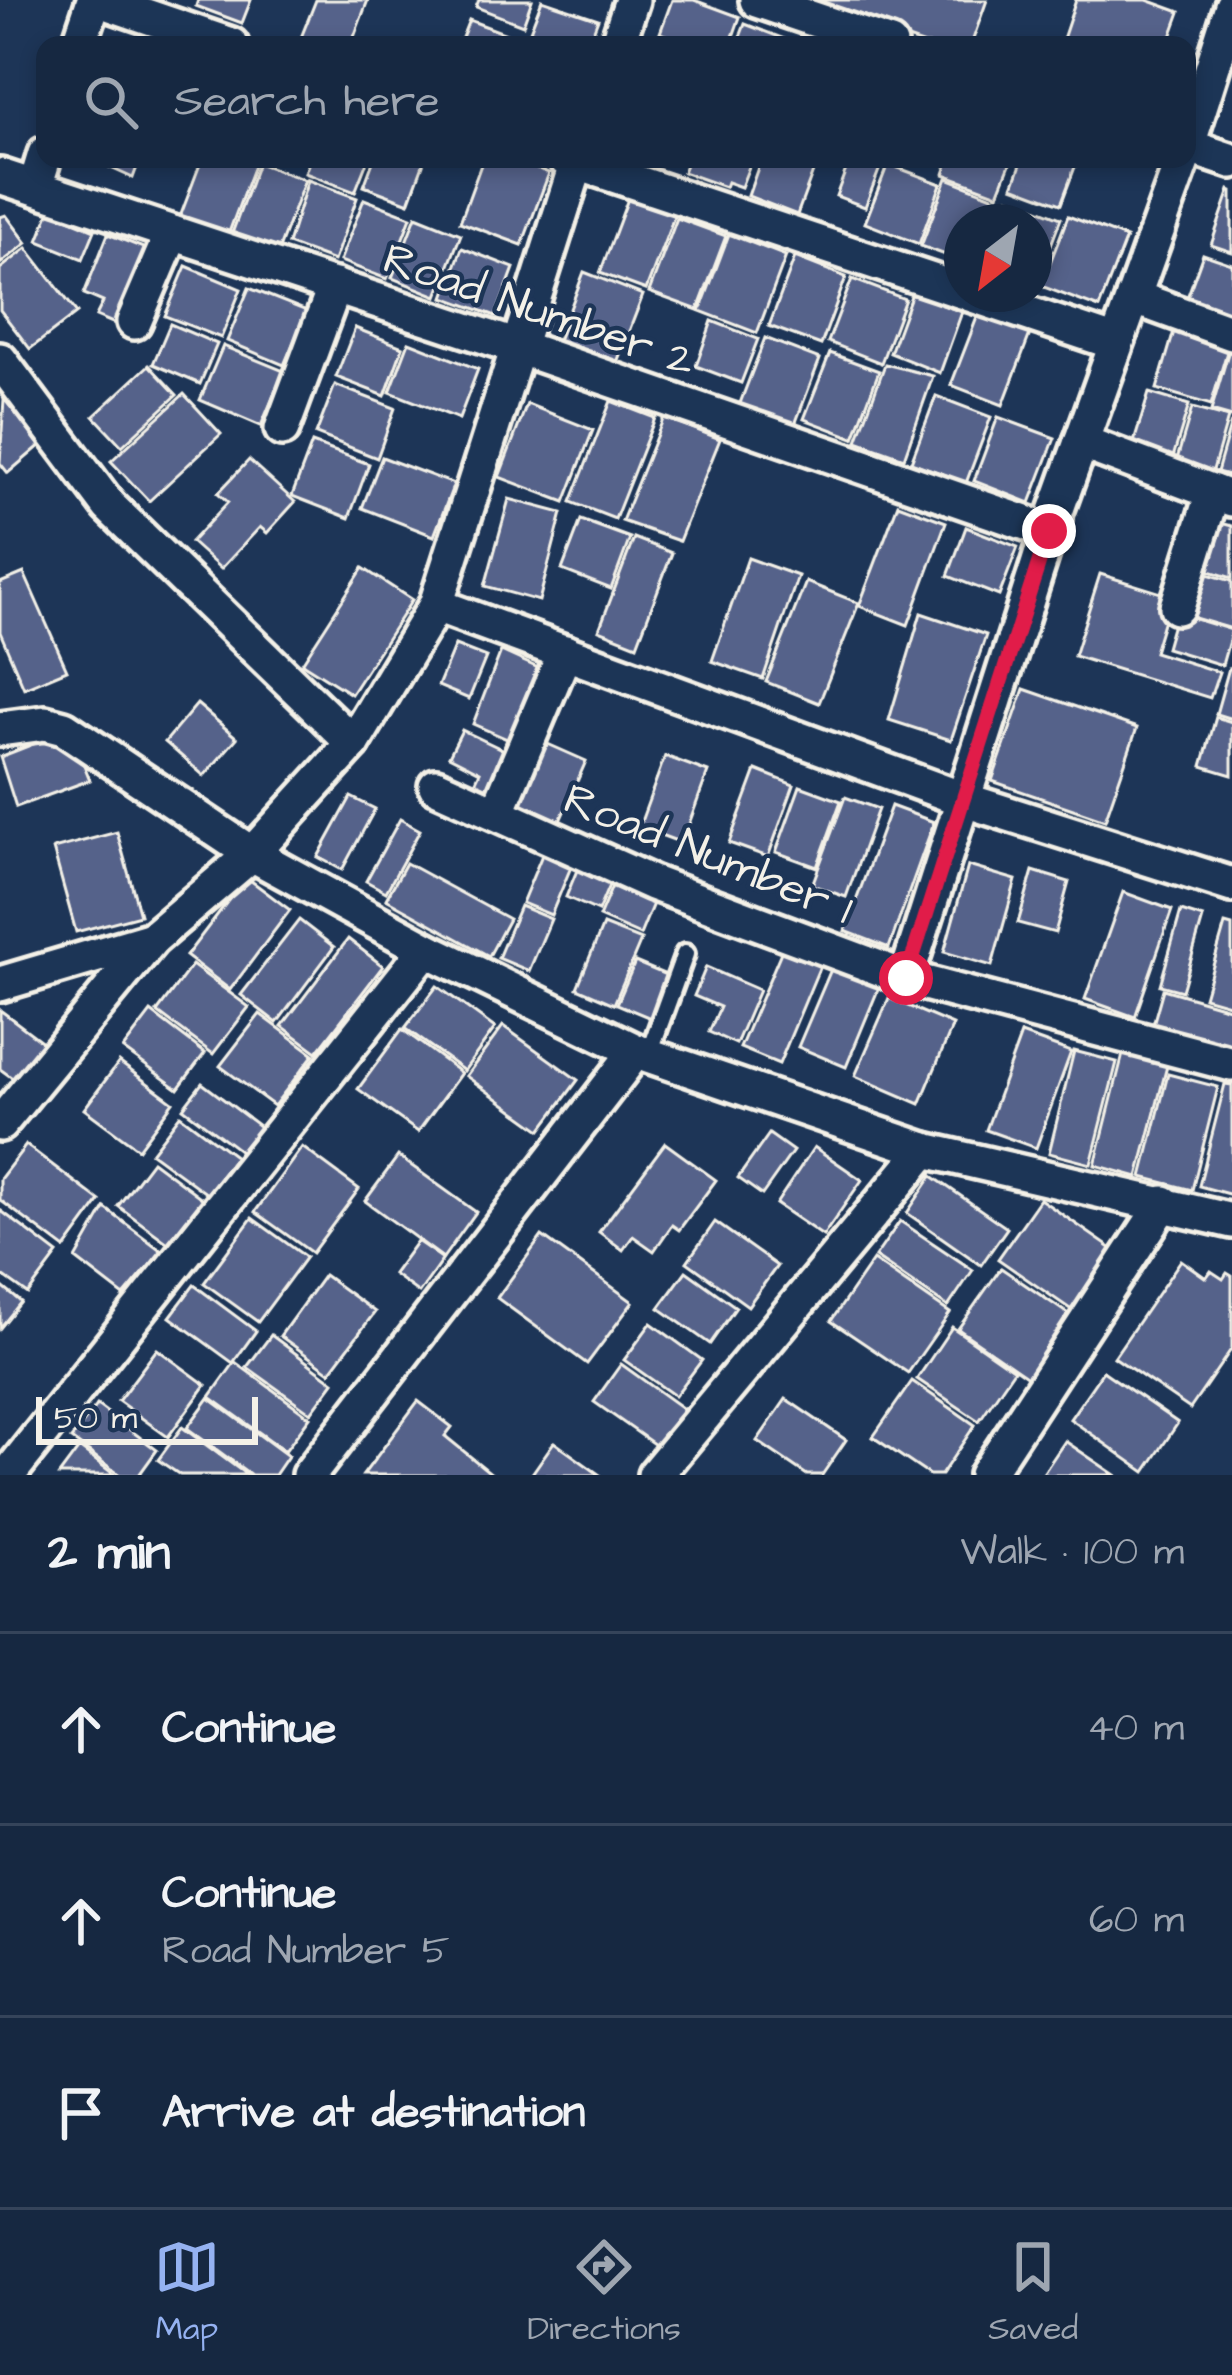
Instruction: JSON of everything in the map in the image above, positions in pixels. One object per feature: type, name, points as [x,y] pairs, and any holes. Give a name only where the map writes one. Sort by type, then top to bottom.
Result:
[{"type":"street","points":[[83,36],[96,0],[204,36]]},
{"type":"street","points":[[620,36],[632,0]]},
{"type":"street","points":[[757,0],[863,36]]},
{"type":"street","points":[[1196,118],[1232,6]]},
{"type":"street","points":[[1196,149],[1232,161]]},
{"type":"street","points":[[34,187],[40,168]]},
{"type":"street","points":[[0,1124],[152,939],[252,854],[353,743],[436,605],[572,168]]},
{"type":"street","points":[[598,168],[944,286]]},
{"type":"street","points":[[906,978],[1049,531],[1180,168]]},
{"type":"street","name":"Road Number 2","points":[[0,176],[518,346],[1049,531]]},
{"type":"street","points":[[134,322],[172,233]]},
{"type":"street","points":[[282,429],[335,286]]},
{"type":"street","points":[[1133,297],[1232,332]]},
{"type":"street","points":[[1023,312],[1116,343]]},
{"type":"street","points":[[0,361],[110,506],[353,743]]},
{"type":"street","points":[[1081,442],[1222,495],[1178,607]]},
{"type":"street","points":[[436,605],[965,800],[1229,874]]},
{"type":"street","points":[[497,813],[565,652]]},
{"type":"street","points":[[0,729],[45,723],[64,728],[252,854],[426,949],[642,1053],[926,1150],[1232,1221]]},
{"type":"street","name":"Road Number 1","points":[[436,785],[652,883],[906,978],[1232,1064]]},
{"type":"street","points":[[0,984],[152,939]]},
{"type":"street","points":[[8,1475],[426,949]]},
{"type":"street","points":[[309,1475],[642,1053]]},
{"type":"street","points":[[655,1475],[926,1150]]},
{"type":"street","points":[[986,1475],[1164,1203]]},
{"type":"lane","points":[[642,1053],[685,954]]},
{"type":"building","points":[[198,0],[251,0],[242,23],[196,6]]},
{"type":"building","points":[[316,0],[368,0],[354,36],[302,36]]},
{"type":"building","points":[[479,0],[532,0],[523,25],[476,7]]},
{"type":"building","points":[[542,0],[598,19],[591,36],[543,36],[530,31]]},
{"type":"building","points":[[672,0],[694,0],[740,17],[733,36],[660,33]]},
{"type":"building","points":[[797,0],[987,0],[974,36],[899,36]]},
{"type":"building","points":[[1076,0],[1147,0],[1180,12],[1171,36],[1064,36]]},
{"type":"building","points":[[469,20],[512,36],[463,36]]},
{"type":"building","points":[[745,24],[777,36],[740,36]]},
{"type":"building","points":[[111,168],[137,168],[133,178]]},
{"type":"building","points":[[199,168],[253,168],[228,235],[180,217]]},
{"type":"building","points":[[256,168],[272,168],[305,180],[277,254],[231,236]]},
{"type":"building","points":[[307,168],[364,168],[355,192],[305,173]]},
{"type":"building","points":[[371,168],[422,168],[409,203],[364,186]]},
{"type":"building","points":[[480,168],[536,168],[549,173],[522,245],[460,222]]},
{"type":"building","points":[[685,168],[748,168],[741,187],[727,182],[725,187],[683,172]]},
{"type":"building","points":[[758,168],[814,169],[797,215],[748,196]]},
{"type":"building","points":[[847,168],[880,168],[865,207],[836,196]]},
{"type":"building","points":[[886,168],[941,184],[919,244],[865,223]]},
{"type":"building","points":[[946,168],[1008,168],[998,194],[944,174]]},
{"type":"building","points":[[1020,168],[1075,168],[1061,204],[1013,186]]},
{"type":"building","points":[[947,178],[1003,200],[1002,204],[944,204],[944,254],[921,246]]},
{"type":"building","points":[[308,180],[357,198],[334,261],[288,244]]},
{"type":"building","points":[[1232,191],[1232,252],[1211,245]]},
{"type":"building","points":[[629,196],[675,214],[646,290],[600,273]]},
{"type":"building","points":[[364,199],[411,217],[387,279],[340,261]]},
{"type":"building","points":[[50,211],[95,230],[83,259],[38,241]]},
{"type":"building","points":[[1052,214],[1061,218],[1052,242]]},
{"type":"building","points":[[6,215],[27,243],[0,264],[0,217]]},
{"type":"building","points":[[416,216],[461,234],[437,296],[392,278]]},
{"type":"building","points":[[1068,216],[1126,238],[1099,308],[1052,290],[1052,257]]},
{"type":"building","points":[[677,218],[726,236],[698,310],[649,292]]},
{"type":"building","points":[[108,234],[146,249],[115,324],[96,316],[103,302],[84,294]]},
{"type":"building","points":[[729,234],[786,256],[757,333],[700,311]]},
{"type":"building","points":[[27,248],[77,313],[30,349],[0,310],[0,269]]},
{"type":"building","points":[[462,248],[514,268],[496,316],[444,297]]},
{"type":"building","points":[[1203,254],[1232,264],[1232,323],[1184,306]]},
{"type":"building","points":[[795,257],[846,277],[821,345],[769,326]]},
{"type":"building","points":[[186,266],[241,289],[221,338],[165,316]]},
{"type":"building","points":[[584,272],[643,295],[616,365],[557,343]]},
{"type":"building","points":[[852,279],[905,299],[881,363],[828,342]]},
{"type":"building","points":[[249,288],[307,311],[284,365],[227,341]]},
{"type":"building","points":[[912,293],[944,305],[944,312],[962,312],[940,373],[890,353]]},
{"type":"building","points":[[978,315],[1030,334],[1003,405],[951,385]]},
{"type":"building","points":[[712,321],[758,339],[741,383],[696,366]]},
{"type":"building","points":[[170,324],[217,344],[200,384],[153,364]]},
{"type":"building","points":[[355,328],[403,347],[385,396],[336,377]]},
{"type":"building","points":[[1175,328],[1229,345],[1211,405],[1157,389]]},
{"type":"building","points":[[765,338],[820,359],[794,427],[739,406]]},
{"type":"building","points":[[409,342],[478,369],[459,419],[390,392]]},
{"type":"building","points":[[223,346],[284,371],[261,426],[200,400]]},
{"type":"building","points":[[1232,351],[1232,417],[1211,411]]},
{"type":"building","points":[[830,353],[879,371],[854,438],[804,419]]},
{"type":"building","points":[[885,364],[933,376],[904,458],[857,441]]},
{"type":"building","points":[[149,365],[177,395],[122,446],[94,416]]},
{"type":"building","points":[[335,385],[395,408],[377,458],[316,434]]},
{"type":"building","points":[[1149,393],[1189,405],[1171,464],[1131,452]]},
{"type":"building","points":[[184,394],[221,434],[149,501],[111,461]]},
{"type":"building","points":[[936,396],[991,417],[966,483],[911,462]]},
{"type":"building","points":[[4,399],[42,444],[8,473],[0,463]]},
{"type":"building","points":[[611,401],[655,418],[615,519],[571,502]]},
{"type":"building","points":[[527,404],[593,430],[565,502],[499,477]]},
{"type":"building","points":[[1192,408],[1228,418],[1211,477],[1175,466]]},
{"type":"building","points":[[664,417],[720,439],[679,541],[622,521]]},
{"type":"building","points":[[998,417],[1055,438],[1030,503],[974,481]]},
{"type":"building","points":[[1232,423],[1232,476],[1217,472]]},
{"type":"building","points":[[312,443],[369,464],[349,518],[292,496]]},
{"type":"building","points":[[382,457],[454,484],[434,536],[362,508]]},
{"type":"building","points":[[249,460],[295,502],[267,533],[260,527],[221,569],[191,542],[228,502],[218,493]]},
{"type":"building","points":[[509,499],[562,513],[539,601],[485,586]]},
{"type":"building","points":[[898,504],[946,522],[908,625],[859,606]]},
{"type":"building","points":[[581,520],[630,538],[611,589],[562,570]]},
{"type":"building","points":[[1217,522],[1232,526],[1232,578],[1203,569]]},
{"type":"building","points":[[966,527],[1018,547],[999,596],[948,576]]},
{"type":"building","points":[[634,538],[672,553],[637,645],[599,630]]},
{"type":"building","points":[[748,558],[798,576],[763,679],[712,661]]},
{"type":"building","points":[[363,568],[412,600],[351,694],[302,663]]},
{"type":"building","points":[[24,573],[67,670],[24,688],[0,632],[0,583]]},
{"type":"building","points":[[1204,573],[1232,581],[1232,629],[1191,617]]},
{"type":"building","points":[[1100,574],[1171,596],[1154,652],[1219,672],[1210,698],[1074,656]]},
{"type":"building","points":[[806,582],[859,603],[819,703],[766,682]]},
{"type":"building","points":[[921,613],[986,635],[951,740],[889,720]]},
{"type":"building","points":[[1176,613],[1232,630],[1222,665],[1166,648]]},
{"type":"building","points":[[455,645],[486,657],[469,699],[438,686]]},
{"type":"building","points":[[501,651],[549,673],[523,746],[473,724]]},
{"type":"building","points":[[1232,669],[1232,719],[1216,714]]},
{"type":"building","points":[[1024,689],[1137,728],[1105,820],[992,781]]},
{"type":"building","points":[[197,704],[237,738],[204,776],[165,742]]},
{"type":"building","points":[[1216,717],[1232,722],[1232,775],[1202,766]]},
{"type":"building","points":[[462,730],[514,755],[495,795],[474,785],[480,772],[449,756]]},
{"type":"building","points":[[51,737],[78,750],[90,780],[16,807],[0,757]]},
{"type":"building","points":[[541,741],[586,761],[556,830],[511,810]]},
{"type":"building","points":[[665,756],[708,772],[682,843],[639,827]]},
{"type":"building","points":[[756,770],[794,785],[768,857],[729,843]]},
{"type":"building","points":[[800,786],[841,801],[817,867],[776,852]]},
{"type":"building","points":[[351,797],[375,809],[342,870],[318,857]]},
{"type":"building","points":[[845,797],[878,809],[846,897],[812,885]]},
{"type":"building","points":[[891,806],[934,822],[889,948],[845,931]]},
{"type":"building","points":[[400,819],[420,830],[386,892],[366,881]]},
{"type":"building","points":[[117,832],[140,915],[76,932],[53,849]]},
{"type":"building","points":[[544,850],[573,862],[551,915],[522,903]]},
{"type":"building","points":[[406,863],[509,919],[489,956],[386,899]]},
{"type":"building","points":[[580,863],[613,876],[598,911],[566,897]]},
{"type":"building","points":[[968,866],[1016,880],[992,966],[944,952]]},
{"type":"building","points":[[1033,871],[1069,882],[1055,933],[1018,923]]},
{"type":"building","points":[[246,877],[290,910],[230,990],[186,956]]},
{"type":"building","points":[[613,884],[654,901],[640,935],[599,917]]},
{"type":"building","points":[[1123,892],[1172,910],[1135,1017],[1085,999]]},
{"type":"building","points":[[520,906],[551,919],[529,971],[498,958]]},
{"type":"building","points":[[1181,911],[1203,918],[1182,991],[1160,985]]},
{"type":"building","points":[[299,920],[334,947],[277,1023],[241,995]]},
{"type":"building","points":[[1225,924],[1232,926],[1232,1005],[1204,997]]},
{"type":"building","points":[[603,925],[641,940],[614,1004],[577,988]]},
{"type":"building","points":[[348,939],[383,966],[317,1052],[282,1026]]},
{"type":"building","points":[[784,945],[822,961],[779,1064],[740,1048]]},
{"type":"building","points":[[835,960],[882,980],[846,1067],[798,1047]]},
{"type":"building","points":[[635,962],[671,977],[653,1019],[617,1004]]},
{"type":"building","points":[[192,965],[249,1007],[213,1054],[157,1012]]},
{"type":"building","points":[[706,967],[759,990],[736,1044],[709,1032],[720,1007],[694,996]]},
{"type":"building","points":[[437,986],[495,1028],[464,1071],[405,1028]]},
{"type":"building","points":[[1163,989],[1232,1009],[1232,1051],[1152,1028]]},
{"type":"building","points":[[889,998],[953,1025],[920,1104],[855,1076]]},
{"type":"building","points":[[0,1010],[44,1043],[15,1080],[0,1069]]},
{"type":"building","points":[[151,1012],[205,1053],[178,1089],[123,1049]]},
{"type":"building","points":[[260,1014],[314,1054],[274,1106],[220,1066]]},
{"type":"building","points":[[503,1026],[578,1080],[541,1130],[466,1076]]},
{"type":"building","points":[[402,1029],[461,1073],[418,1132],[358,1089]]},
{"type":"building","points":[[1021,1034],[1071,1052],[1036,1148],[986,1130]]},
{"type":"building","points":[[1074,1051],[1117,1062],[1091,1164],[1049,1153]]},
{"type":"building","points":[[1123,1054],[1167,1066],[1138,1177],[1095,1165]]},
{"type":"building","points":[[119,1062],[173,1102],[138,1149],[84,1109]]},
{"type":"building","points":[[1168,1074],[1218,1087],[1192,1190],[1142,1177]]},
{"type":"building","points":[[202,1083],[263,1129],[244,1154],[183,1108]]},
{"type":"building","points":[[1225,1084],[1232,1085],[1232,1195],[1199,1186]]},
{"type":"building","points":[[180,1115],[236,1157],[207,1194],[151,1153]]},
{"type":"building","points":[[769,1134],[793,1151],[762,1195],[738,1178]]},
{"type":"building","points":[[665,1143],[716,1180],[679,1230],[672,1225],[654,1251],[633,1236],[623,1250],[599,1232]]},
{"type":"building","points":[[26,1145],[100,1201],[65,1249],[0,1200],[0,1179]]},
{"type":"building","points":[[302,1147],[359,1189],[312,1253],[255,1212]]},
{"type":"building","points":[[814,1147],[862,1180],[823,1236],[776,1204]]},
{"type":"building","points":[[398,1156],[476,1212],[443,1258],[365,1201]]},
{"type":"building","points":[[152,1161],[207,1202],[172,1246],[118,1206]]},
{"type":"building","points":[[932,1176],[1007,1228],[981,1265],[907,1213]]},
{"type":"building","points":[[1040,1199],[1115,1251],[1073,1311],[998,1259]]},
{"type":"building","points":[[105,1208],[162,1251],[124,1296],[76,1259]]},
{"type":"building","points":[[0,1210],[58,1254],[28,1294],[0,1274]]},
{"type":"building","points":[[252,1218],[306,1257],[258,1322],[204,1283]]},
{"type":"building","points":[[900,1221],[973,1270],[948,1307],[875,1257]]},
{"type":"building","points":[[715,1222],[777,1266],[748,1306],[687,1262]]},
{"type":"building","points":[[542,1236],[633,1302],[587,1364],[497,1298]]},
{"type":"building","points":[[417,1241],[443,1259],[419,1293],[393,1274]]},
{"type":"building","points":[[873,1260],[950,1313],[908,1373],[831,1321]]},
{"type":"building","points":[[1181,1260],[1206,1278],[1211,1271],[1223,1279],[1227,1273],[1232,1276],[1232,1348],[1190,1409],[1114,1357]]},
{"type":"building","points":[[1001,1268],[1074,1318],[1032,1380],[958,1329]]},
{"type":"building","points":[[686,1271],[736,1307],[710,1344],[659,1308]]},
{"type":"building","points":[[324,1275],[375,1312],[330,1372],[280,1336]]},
{"type":"building","points":[[0,1285],[21,1302],[0,1328]]},
{"type":"building","points":[[194,1285],[256,1331],[233,1363],[170,1317]]},
{"type":"building","points":[[651,1323],[702,1360],[675,1396],[624,1360]]},
{"type":"building","points":[[952,1327],[1014,1370],[979,1421],[917,1379]]},
{"type":"building","points":[[271,1335],[334,1382],[311,1413],[247,1367]]},
{"type":"building","points":[[157,1349],[206,1385],[168,1437],[118,1401]]},
{"type":"building","points":[[235,1362],[310,1417],[285,1451],[210,1397]]},
{"type":"building","points":[[621,1364],[685,1410],[658,1447],[594,1402]]},
{"type":"building","points":[[1103,1371],[1178,1423],[1145,1472],[1070,1419]]},
{"type":"building","points":[[912,1381],[975,1425],[941,1475],[929,1475],[873,1437]]},
{"type":"building","points":[[209,1398],[288,1456],[275,1475],[251,1475],[187,1428]]},
{"type":"building","points":[[786,1399],[846,1440],[822,1475],[807,1475],[757,1441]]},
{"type":"building","points":[[418,1401],[452,1427],[445,1436],[493,1475],[363,1475]]},
{"type":"building","points":[[97,1405],[157,1450],[139,1475],[120,1475],[71,1439]]},
{"type":"building","points":[[182,1427],[247,1475],[180,1475],[158,1460]]},
{"type":"building","points":[[1065,1441],[1115,1475],[1042,1475]]},
{"type":"building","points":[[554,1442],[600,1475],[531,1475]]},
{"type":"building","points":[[79,1448],[115,1475],[59,1475]]},
{"type":"route","points":[[906,978],[1049,531]]}]
